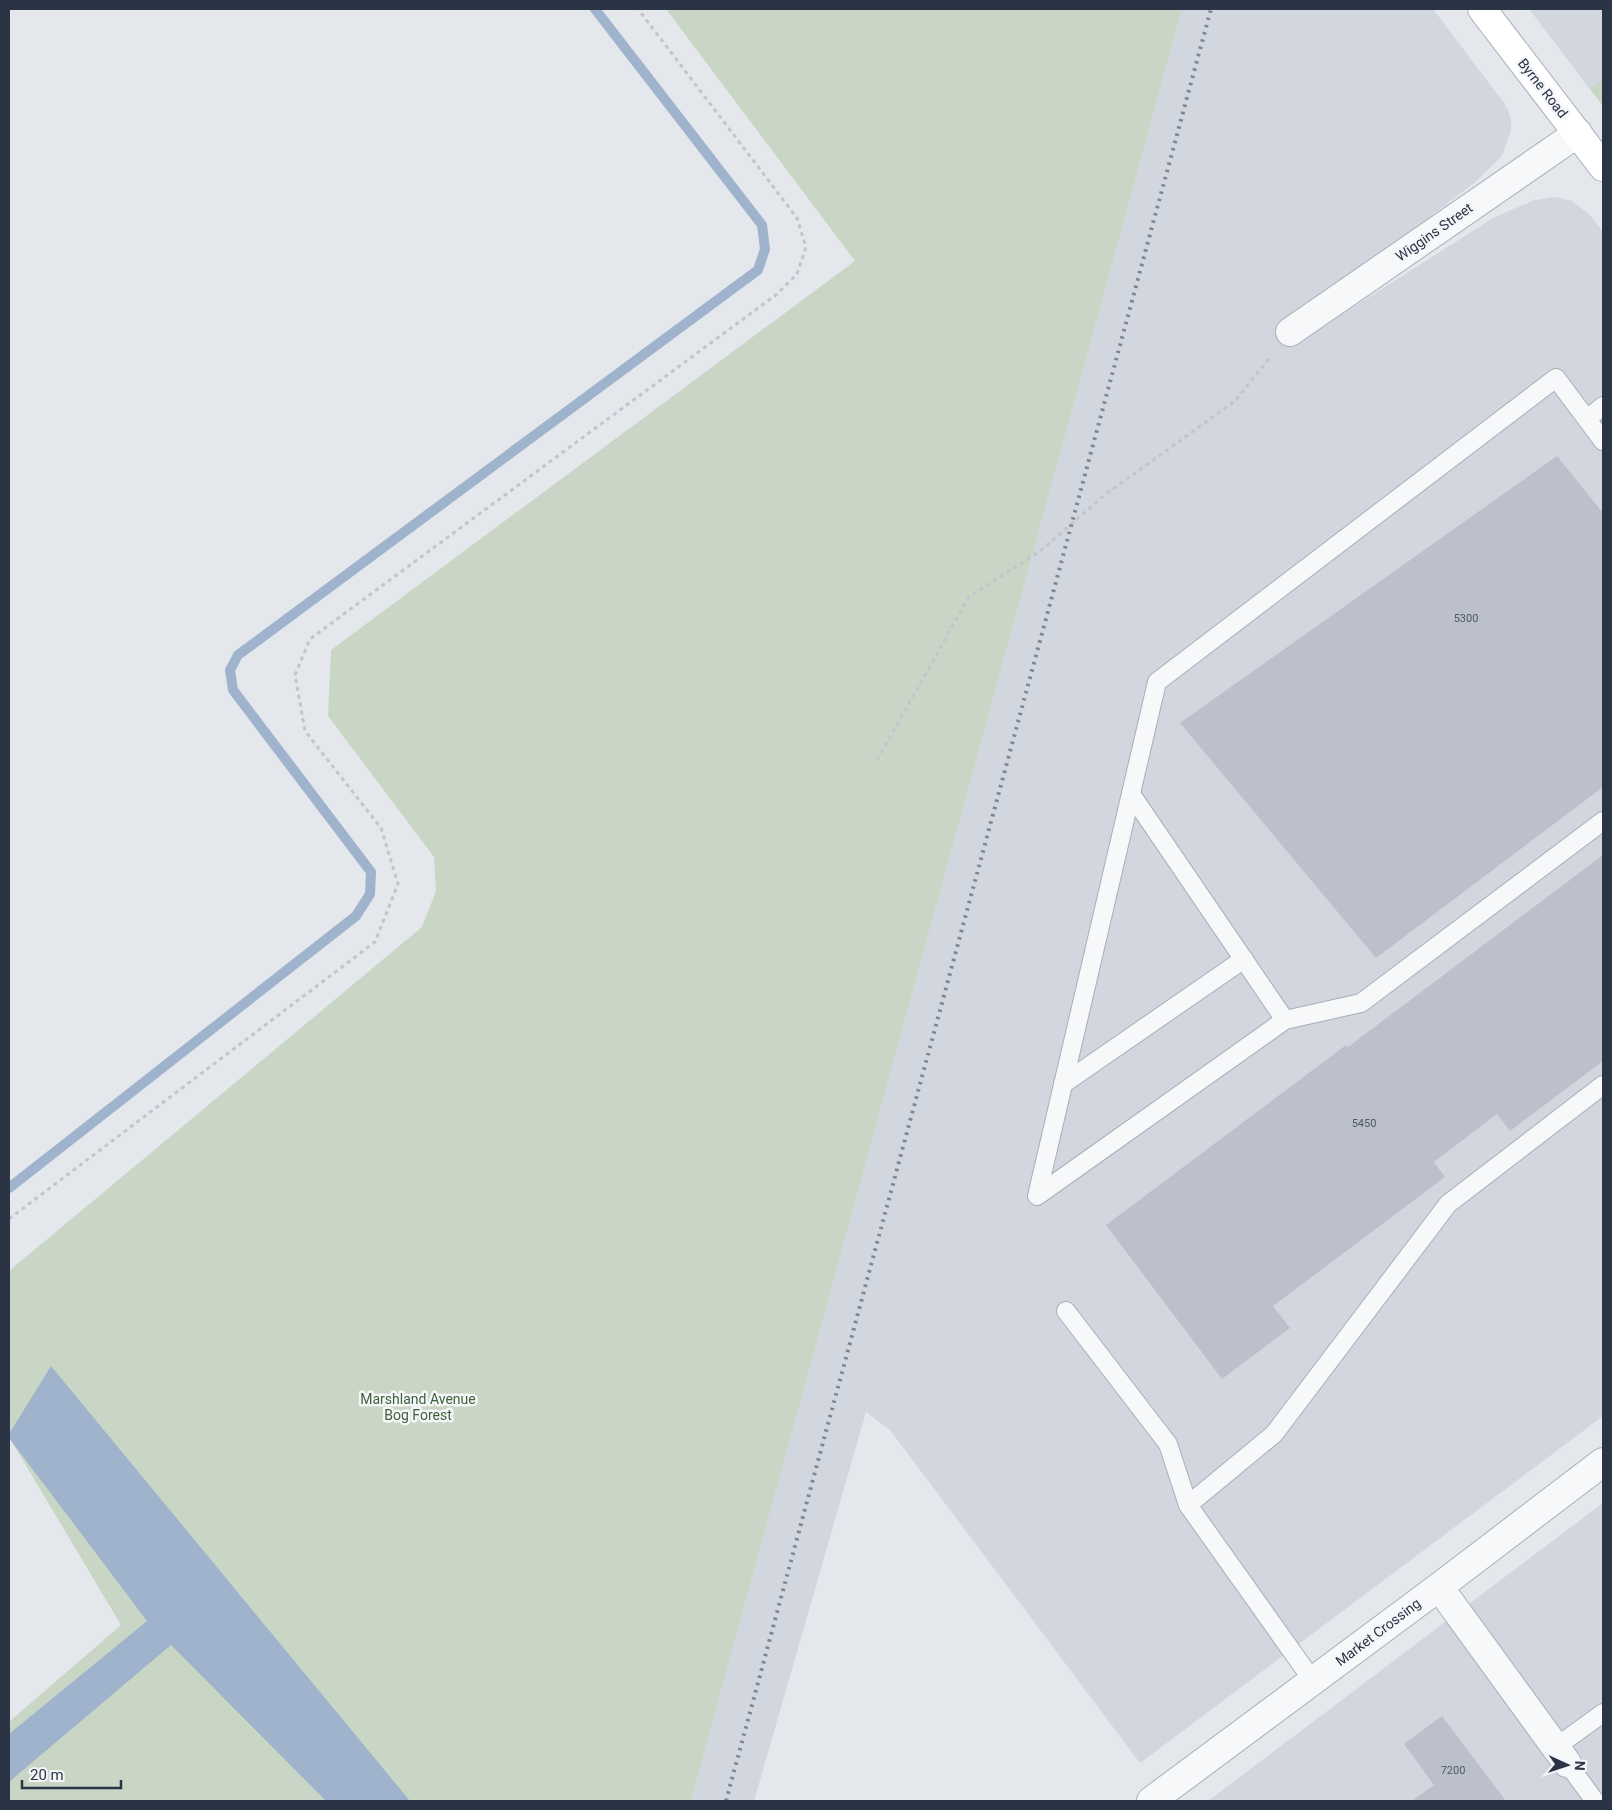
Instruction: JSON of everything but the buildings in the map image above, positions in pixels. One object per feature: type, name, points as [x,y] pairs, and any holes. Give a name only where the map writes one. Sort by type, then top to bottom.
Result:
[{"type":"street","name":"Byrne Road","points":[[1482,9],[1603,167]]},
{"type":"street","name":"Wiggins Street","points":[[1290,332],[1578,133]]},
{"type":"street","name":"Market Crossing","points":[[1151,1801],[1439,1587],[1603,1462]]},
{"type":"street","points":[[1439,1587],[1561,1755]]},
{"type":"lane","points":[[1603,441],[1556,378],[1157,682],[1037,1196],[1285,1020],[1362,1003],[1603,820]]},
{"type":"lane","points":[[1587,418],[1603,406]]},
{"type":"lane","points":[[1131,794],[1285,1020]]},
{"type":"lane","points":[[1063,1084],[1244,959]]},
{"type":"lane","points":[[1188,1505],[1274,1434],[1448,1204],[1603,1086]]},
{"type":"lane","points":[[1066,1311],[1168,1444],[1188,1505],[1313,1681]]},
{"type":"lane","points":[[1595,1801],[1561,1755],[1603,1713]]},
{"type":"path","points":[[9,1219],[375,942],[398,884],[381,828],[305,732],[295,675],[310,639],[777,294],[796,274],[806,247],[797,218],[638,9]]},
{"type":"path","points":[[877,760],[969,597],[1039,552],[1106,494],[1235,401],[1290,332]]},
{"type":"shaded area","points":[[1182,9],[1433,9],[1508,110],[1511,131],[1502,155],[1495,163],[1474,183],[1285,327],[1298,342],[1495,217],[1535,200],[1555,197],[1572,201],[1590,215],[1603,232],[1603,1416],[1140,1763],[890,1430],[866,1412],[754,1801],[691,1801]]},
{"type":"shaded area","points":[[1529,9],[1603,9],[1603,79],[1590,89]]},
{"type":"shaded area","points":[[1603,1503],[1603,1801],[1208,1801]]},
{"type":"green space","name":"Marshland Avenue Bog Forest","points":[[666,9],[1182,9],[691,1801],[9,1801],[9,1722],[121,1625],[9,1437],[9,1271],[422,927],[436,891],[434,857],[328,716],[331,650],[855,261]]},
{"type":"green space","points":[[1603,79],[1603,106],[1590,89]]},
{"type":"water","points":[[51,1366],[410,1801],[326,1801],[171,1645],[9,1782],[9,1734],[147,1621],[9,1438],[9,1434]]},
{"type":"waterway","points":[[9,1188],[356,916],[370,894],[371,872],[233,690],[230,670],[238,655],[758,270],[765,249],[762,225],[595,9]]},
{"type":"railway","points":[[726,1801],[1211,9]]}]
